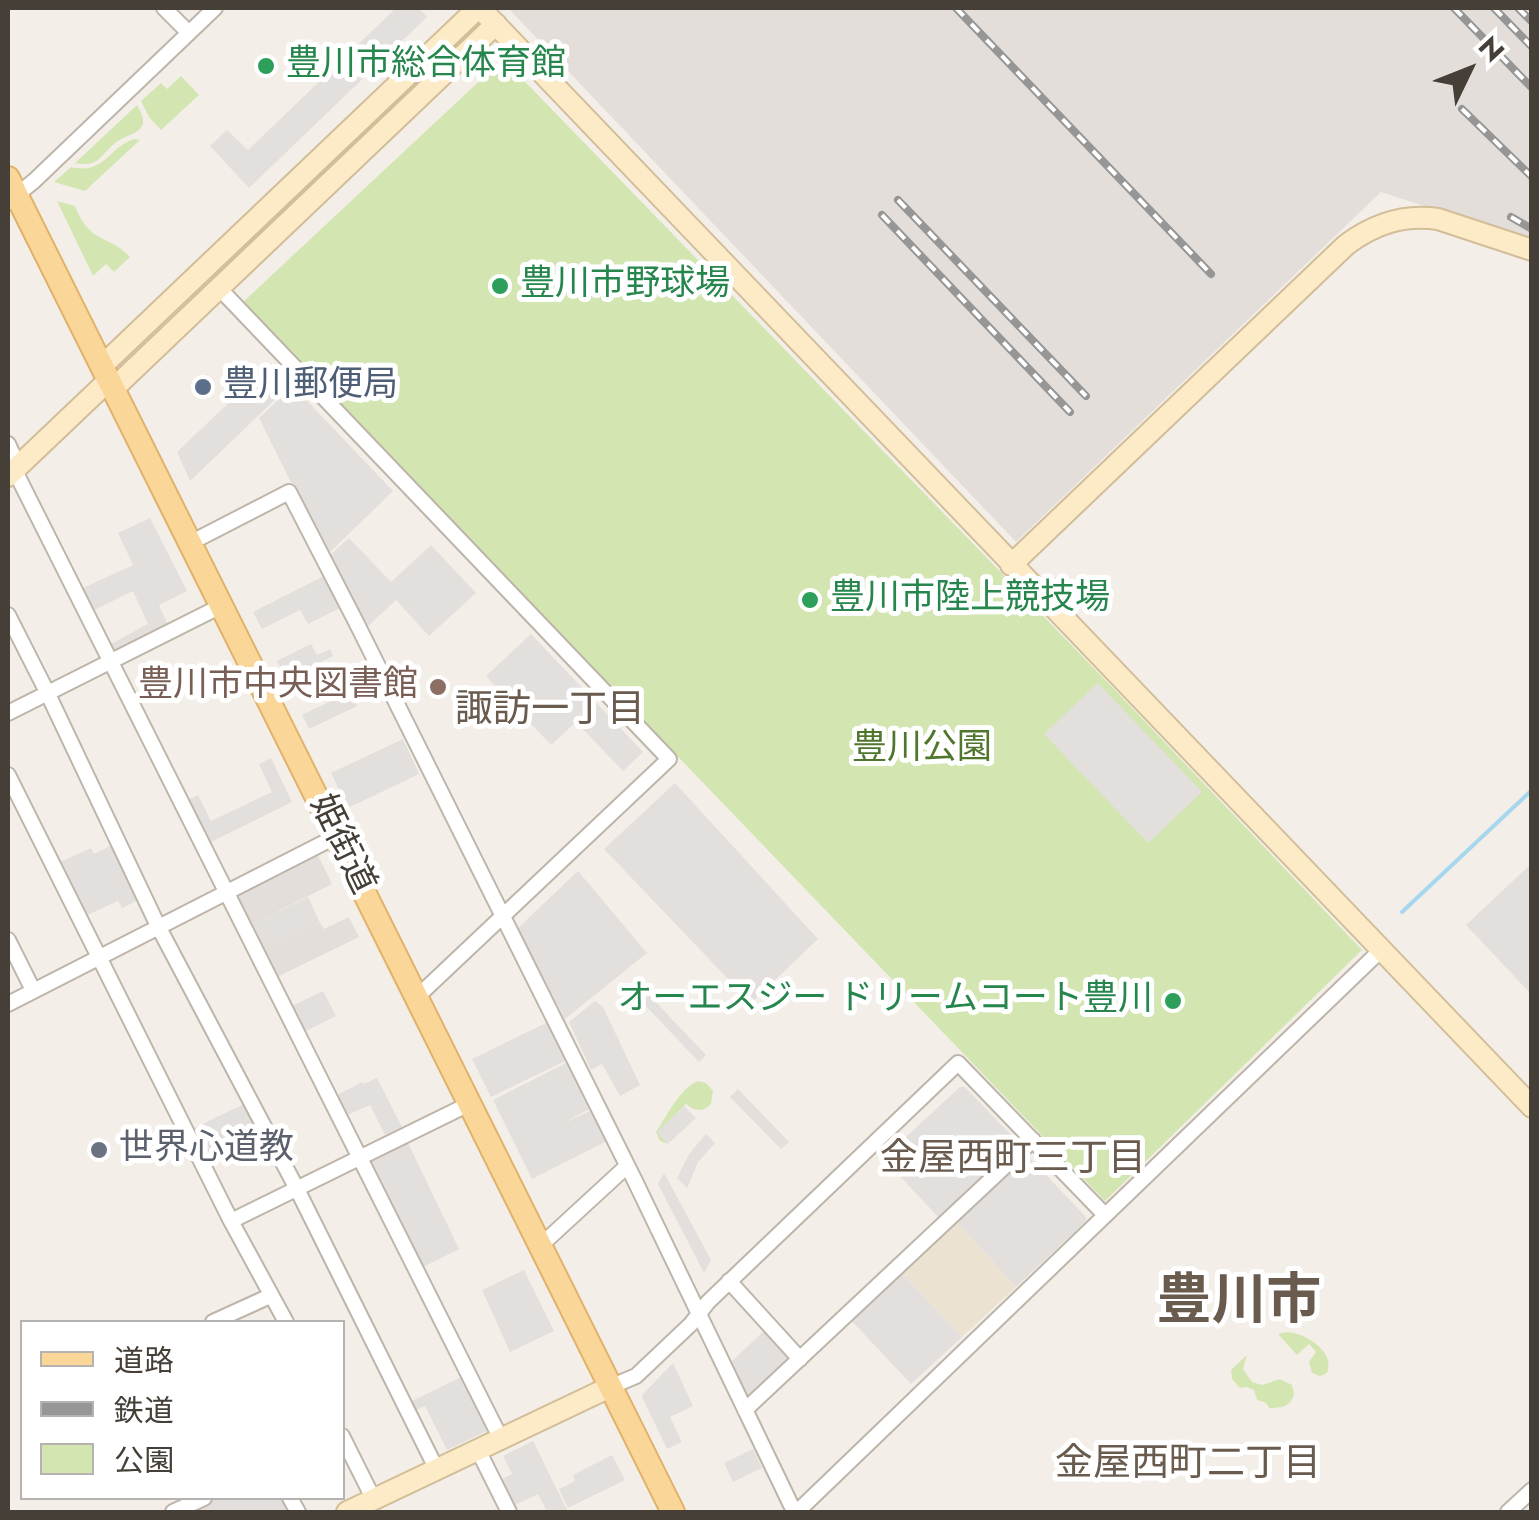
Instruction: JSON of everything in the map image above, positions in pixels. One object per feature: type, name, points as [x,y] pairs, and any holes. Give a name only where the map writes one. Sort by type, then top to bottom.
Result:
[{"type":"main road","name":"姫街道","points":[[10,192],[108,379],[673,1512]]},
{"type":"street","points":[[164,8],[188,33]]},
{"type":"street","points":[[10,192],[215,8]]},
{"type":"street","points":[[14,470],[479,8],[1532,1107]]},
{"type":"street","points":[[108,379],[220,288],[496,24]]},
{"type":"street","points":[[1011,565],[1367,230],[1393,220],[1423,217],[1532,250]]},
{"type":"street","points":[[220,288],[669,759],[418,998]]},
{"type":"street","points":[[8,444],[14,470],[501,1439]]},
{"type":"street","points":[[190,543],[289,492],[627,1166],[791,1505],[798,1512],[1380,950]]},
{"type":"street","points":[[8,713],[222,606]]},
{"type":"street","points":[[8,615],[158,926],[298,1189],[438,1470]]},
{"type":"street","points":[[8,775],[231,1222],[285,1320]]},
{"type":"street","points":[[8,1004],[337,836]]},
{"type":"street","points":[[8,940],[33,990]]},
{"type":"street","points":[[347,1512],[636,1376],[958,1063],[1105,1216]]},
{"type":"street","points":[[231,1222],[470,1104]]},
{"type":"street","points":[[745,1410],[1033,1140]]},
{"type":"street","points":[[539,1247],[627,1166]]},
{"type":"street","points":[[729,1282],[800,1359]]},
{"type":"street","points":[[217,1320],[270,1296]]},
{"type":"street","points":[[345,1442],[374,1500]]},
{"type":"street","points":[[478,1450],[509,1512]]},
{"type":"street","points":[[1508,1512],[1532,1490]]},
{"type":"street","points":[[173,1512],[200,1500]]},
{"type":"shaded area","points":[[396,8],[418,8],[427,17],[249,188],[210,146],[227,130],[248,150]]},
{"type":"shaded area","points":[[508,8],[1531,8],[1531,241],[1381,192],[1016,542]]},
{"type":"shaded area","points":[[261,372],[282,393],[190,481],[177,452]]},
{"type":"shaded area","points":[[293,386],[393,491],[327,555],[259,418]]},
{"type":"shaded area","points":[[150,518],[187,591],[159,605],[168,625],[116,651],[109,645],[148,624],[133,591],[92,611],[81,589],[133,565],[118,533]]},
{"type":"shaded area","points":[[349,538],[391,582],[431,545],[476,593],[429,636],[396,600],[365,629],[329,556]]},
{"type":"shaded area","points":[[326,575],[342,607],[308,624],[300,610],[262,629],[253,612]]},
{"type":"shaded area","points":[[531,634],[643,752],[623,771],[576,722],[551,745],[486,676]]},
{"type":"shaded area","points":[[311,644],[317,655],[330,649],[333,656],[287,679],[277,661]]},
{"type":"shaded area","points":[[1098,683],[1202,792],[1148,843],[1044,734]]},
{"type":"shaded area","points":[[350,692],[357,706],[309,729],[302,715]]},
{"type":"shaded area","points":[[403,739],[419,774],[348,808],[331,773]]},
{"type":"shaded area","points":[[271,758],[292,802],[209,843],[188,800],[198,795],[211,821],[272,792],[259,764]]},
{"type":"shaded area","points":[[675,783],[818,939],[751,1003],[604,849]]},
{"type":"shaded area","points":[[116,843],[143,898],[122,908],[118,901],[85,916],[58,863],[91,848],[94,854]]},
{"type":"shaded area","points":[[317,853],[332,884],[251,925],[235,894]]},
{"type":"shaded area","points":[[1531,864],[1531,994],[1466,925]]},
{"type":"shaded area","points":[[578,871],[647,953],[565,1019],[518,931]]},
{"type":"shaded area","points":[[308,897],[320,923],[263,950],[251,925]]},
{"type":"shaded area","points":[[349,917],[359,937],[277,977],[263,950],[320,923],[324,929]]},
{"type":"shaded area","points":[[323,991],[336,1016],[304,1032],[292,1006]]},
{"type":"shaded area","points":[[649,995],[706,1055],[699,1062],[642,1002]]},
{"type":"shaded area","points":[[595,1001],[603,1007],[640,1085],[620,1096],[602,1064],[591,1070],[569,1022]]},
{"type":"shaded area","points":[[550,1021],[569,1059],[491,1097],[472,1059]]},
{"type":"shaded area","points":[[570,1061],[593,1107],[560,1125],[594,1109],[609,1140],[532,1179],[493,1100]]},
{"type":"shaded area","points":[[377,1078],[402,1127],[385,1135],[370,1105],[347,1115],[337,1095]]},
{"type":"shaded area","points":[[960,1087],[965,1087],[1016,1140],[1016,1145],[939,1218],[883,1158]]},
{"type":"shaded area","points":[[738,1089],[789,1142],[781,1149],[730,1097]]},
{"type":"shaded area","points":[[248,1102],[260,1127],[206,1153],[194,1128]]},
{"type":"shaded area","points":[[684,1106],[696,1118],[668,1144],[657,1132]]},
{"type":"shaded area","points":[[706,1134],[715,1143],[698,1162],[687,1188],[677,1178],[689,1154]]},
{"type":"shaded area","points":[[408,1143],[459,1249],[421,1268],[369,1162]]},
{"type":"shaded area","points":[[1023,1155],[1086,1221],[1016,1287],[955,1220]]},
{"type":"shaded area","points":[[664,1173],[711,1260],[704,1273],[658,1184]]},
{"type":"shaded area","points":[[955,1220],[1016,1287],[962,1337],[900,1271]]},
{"type":"shaded area","points":[[524,1270],[554,1331],[510,1352],[482,1290]]},
{"type":"shaded area","points":[[900,1271],[962,1337],[911,1384],[850,1319]]},
{"type":"shaded area","points":[[768,1327],[795,1356],[747,1402],[728,1365]]},
{"type":"shaded area","points":[[673,1363],[693,1406],[670,1417],[682,1442],[667,1449],[642,1397]]},
{"type":"shaded area","points":[[463,1376],[489,1427],[447,1450],[425,1406],[414,1411],[410,1402]]},
{"type":"shaded area","points":[[533,1441],[568,1512],[543,1512],[546,1510],[538,1494],[511,1507],[498,1481],[512,1474],[503,1456]]},
{"type":"shaded area","points":[[753,1449],[762,1468],[733,1482],[724,1463]]},
{"type":"shaded area","points":[[612,1455],[625,1480],[568,1508],[559,1489],[575,1481],[573,1475]]},
{"type":"shaded area","points":[[210,1500],[285,1500],[291,1512],[202,1512],[198,1505]]},
{"type":"green space","name":"豊川公園","points":[[503,59],[1362,950],[1105,1201],[242,303]]},
{"type":"green space","points":[[181,76],[199,95],[161,130],[141,101],[161,83],[167,89]]},
{"type":"green space","points":[[137,105],[143,120],[140,129],[118,141],[96,161],[75,163]]},
{"type":"green space","points":[[134,139],[140,140],[85,191],[54,182],[71,167],[99,164]]},
{"type":"green space","points":[[57,201],[75,206],[93,233],[130,257],[114,272],[106,264],[93,276]]},
{"type":"green space","points":[[698,1081],[713,1091],[711,1104],[699,1110],[686,1104],[658,1132],[668,1144],[660,1141],[656,1132],[669,1111],[685,1090]]},
{"type":"green space","points":[[1278,1334],[1302,1335],[1323,1351],[1329,1365],[1327,1373],[1312,1373],[1309,1362],[1316,1352],[1309,1344],[1297,1355]]},
{"type":"green space","points":[[1247,1355],[1243,1369],[1252,1382],[1262,1385],[1280,1379],[1292,1385],[1294,1394],[1288,1404],[1269,1408],[1257,1400],[1254,1390],[1240,1388],[1232,1379],[1231,1370]]},
{"type":"waterway","points":[[1402,912],[1532,790]]},
{"type":"railway","points":[[956,8],[1211,274]]},
{"type":"railway","points":[[1454,8],[1532,88]]},
{"type":"railway","points":[[1494,8],[1532,47]]},
{"type":"railway","points":[[1518,8],[1532,22]]},
{"type":"railway","points":[[1462,109],[1532,177]]},
{"type":"railway","points":[[898,200],[1086,396]]},
{"type":"railway","points":[[882,215],[1070,412]]},
{"type":"railway","points":[[1511,217],[1532,229]]},
{"type":"place","name":"豊川市総合体育館","points":[[266,66]]},
{"type":"place","name":"豊川市野球場","points":[[500,286]]},
{"type":"place","name":"豊川郵便局","points":[[203,387]]},
{"type":"place","name":"豊川市陸上競技場","points":[[810,600]]},
{"type":"place","name":"豊川市中央図書館","points":[[438,687]]},
{"type":"place","name":"オーエスジー ドリームコート豊川","points":[[1173,1001]]},
{"type":"place","name":"世界心道教","points":[[99,1150]]},
{"type":"district","name":"諏訪一丁目","points":[[550,712]]},
{"type":"district","name":"金屋西町三丁目","points":[[1013,1161]]},
{"type":"district","name":"豊川市","points":[[1239,1305]]},
{"type":"district","name":"金屋西町二丁目","points":[[1188,1466]]}]
